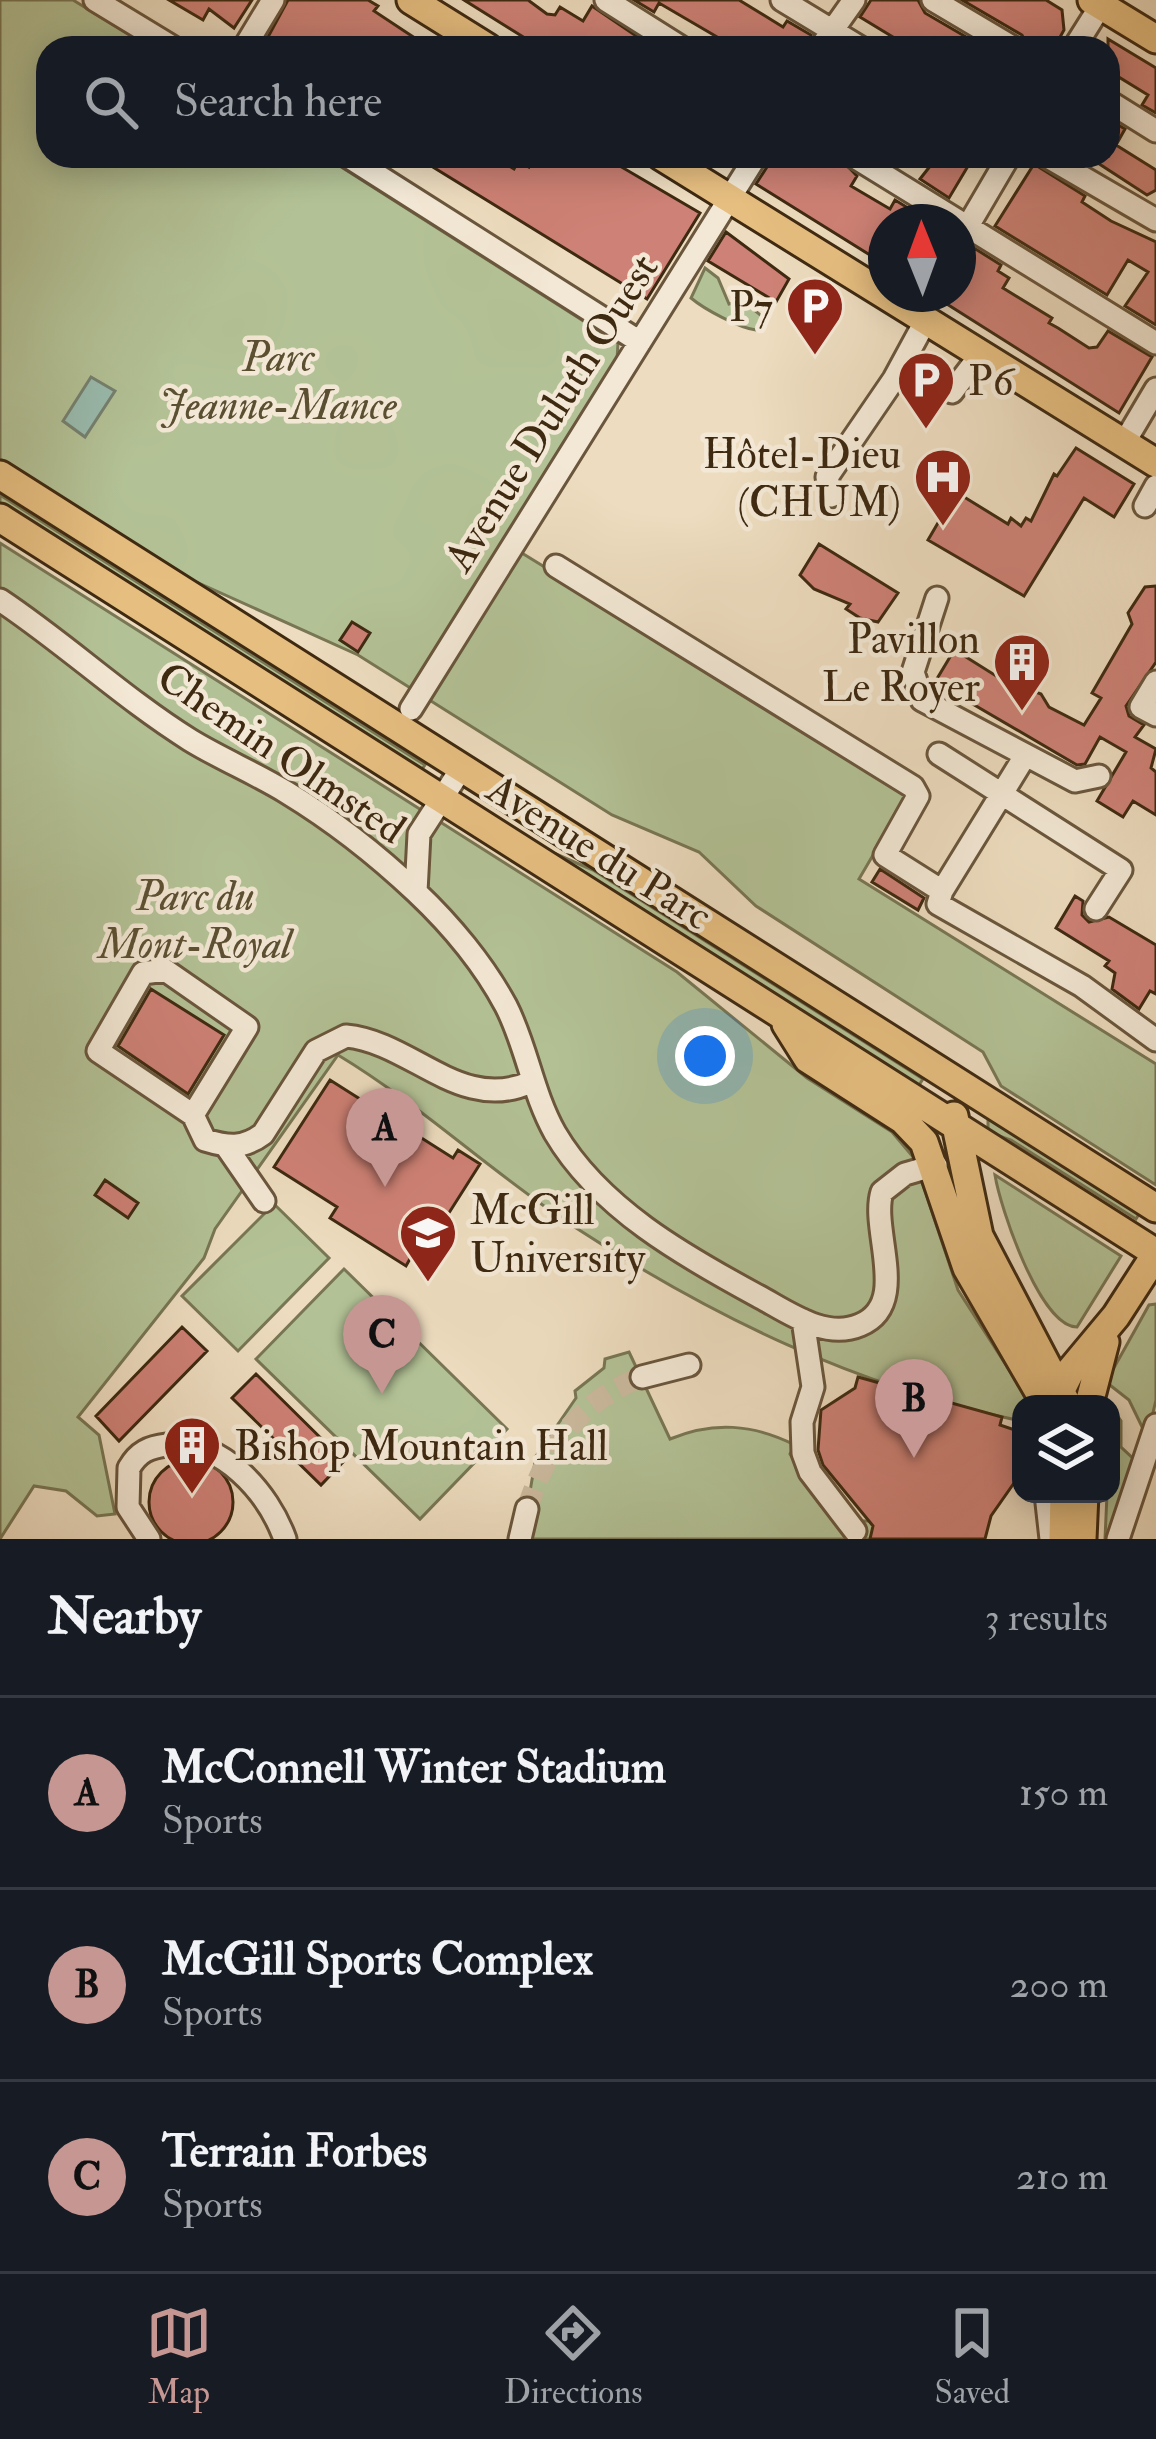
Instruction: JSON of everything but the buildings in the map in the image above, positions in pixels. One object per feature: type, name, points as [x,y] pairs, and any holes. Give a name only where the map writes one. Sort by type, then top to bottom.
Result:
[{"type":"main road","points":[[410,0],[468,36]]},
{"type":"main road","points":[[1097,3],[1156,39]]},
{"type":"main road","points":[[680,168],[922,314],[976,363],[1156,464]]},
{"type":"main road","name":"Avenue du Parc","points":[[0,475],[950,1082],[1156,1208]]},
{"type":"main road","name":"Avenue du Parc","points":[[0,518],[1156,1254]]},
{"type":"main road","points":[[781,1015],[808,1059],[910,1125],[967,1268],[1054,1395]]},
{"type":"main road","points":[[950,1082],[982,1246],[1055,1395]]},
{"type":"main road","points":[[1061,1395],[1156,1254]]},
{"type":"main road","points":[[1090,1395],[1092,1376],[1116,1316]]},
{"type":"main road","points":[[1063,1539],[1064,1503]]},
{"type":"main road","points":[[1082,1539],[1084,1503]]},
{"type":"street","points":[[95,0],[154,36]]},
{"type":"street","points":[[251,36],[273,0]]},
{"type":"street","points":[[606,0],[663,36]]},
{"type":"street","points":[[782,0],[822,36]]},
{"type":"street","points":[[829,36],[854,0]]},
{"type":"street","points":[[933,0],[994,36]]},
{"type":"street","points":[[1080,36],[1097,3]]},
{"type":"street","points":[[1120,108],[1156,131]]},
{"type":"street","points":[[366,168],[640,341]]},
{"type":"street","name":"Avenue Duluth Ouest","points":[[411,709],[748,168]]},
{"type":"street","points":[[870,168],[919,204]]},
{"type":"street","points":[[976,214],[1003,168]]},
{"type":"street","points":[[1067,168],[1156,220]]},
{"type":"street","points":[[976,243],[1156,344]]},
{"type":"street","points":[[831,496],[827,477],[905,362],[922,314]]},
{"type":"street","points":[[957,394],[976,363]]},
{"type":"street","points":[[1124,442],[1156,389]]},
{"type":"street","points":[[556,566],[913,787],[918,796],[885,855],[942,891]]},
{"type":"street","points":[[937,598],[913,672],[922,700],[1075,781],[1099,776]]},
{"type":"street","name":"Chemin Olmsted","points":[[0,600],[191,741],[323,817],[416,892],[472,956],[506,1006],[531,1082],[556,1135],[623,1210],[680,1250],[803,1320],[841,1330],[866,1322],[886,1286],[877,1222],[882,1192],[930,1166]]},
{"type":"street","points":[[1156,682],[1141,706],[1156,715]]},
{"type":"street","points":[[939,754],[1121,870],[1096,909]]},
{"type":"street","points":[[1025,755],[938,904],[1087,988],[1156,1040]]},
{"type":"street","points":[[416,892],[419,834],[460,770]]},
{"type":"street","points":[[193,1115],[248,1027],[165,970],[153,968],[143,974],[98,1051],[193,1115],[206,1140],[226,1146],[250,1143],[263,1134],[316,1051],[346,1036],[485,1091],[511,1091],[531,1082]]},
{"type":"street","points":[[226,1146],[264,1201]]},
{"type":"street","points":[[803,1320],[813,1387],[802,1422],[803,1453],[810,1472],[855,1531]]},
{"type":"street","points":[[641,1377],[689,1365]]},
{"type":"street","points":[[1118,1539],[1151,1463],[1156,1425]]},
{"type":"street","points":[[149,1539],[128,1507],[129,1468],[143,1451],[176,1444],[211,1452],[235,1468],[268,1503],[285,1539]]},
{"type":"street","points":[[1047,1503],[1052,1539]]},
{"type":"street","points":[[520,1539],[526,1509]]},
{"type":"green space","name":"Parc Jeanne-Mance","points":[[0,0],[73,0],[132,36],[36,36],[36,168],[343,168],[618,343],[617,360],[504,542],[910,792],[859,879],[1156,1064],[1156,1185],[1001,1086],[983,1052],[756,906],[699,852],[612,815],[358,655],[192,580],[0,459]]},
{"type":"green space","points":[[705,268],[718,278],[729,304],[743,301],[763,317],[756,330],[691,298]]},
{"type":"green space","points":[[0,495],[425,765],[420,772],[0,506]]},
{"type":"green space","name":"Parc du Mont-Royal","points":[[0,543],[677,972],[807,1078],[892,1132],[914,1158],[958,1290],[1025,1395],[1012,1395],[1012,1419],[960,1407],[844,1368],[733,1319],[625,1259],[543,1205],[338,1055],[215,1229],[204,1258],[78,1417],[99,1435],[115,1514],[97,1516],[66,1491],[34,1486],[0,1539]]},
{"type":"green space","points":[[556,854],[593,870],[923,1079],[917,1088],[554,858]]},
{"type":"green space","points":[[988,1113],[1141,1211],[1136,1219],[1011,1140],[988,1132]]},
{"type":"green space","points":[[995,1175],[1121,1256],[1077,1327],[1063,1322],[1036,1287],[1013,1237]]},
{"type":"green space","points":[[274,1204],[329,1258],[238,1351],[182,1296]]},
{"type":"green space","points":[[344,1269],[507,1429],[420,1519],[256,1359]]},
{"type":"green space","points":[[1156,1304],[1156,1400],[1147,1437],[1129,1400],[1106,1382],[1149,1305]]},
{"type":"green space","points":[[629,1352],[670,1439],[702,1429],[733,1427],[795,1445],[790,1454],[822,1506],[841,1518],[877,1521],[885,1539],[522,1539],[536,1456],[576,1398],[575,1391],[604,1368],[605,1359]]},
{"type":"green space","points":[[1120,1420],[1121,1447],[1139,1464],[1111,1539],[1105,1539],[1107,1503],[1120,1503]]},
{"type":"shaded area","points":[[91,377],[115,391],[85,437],[63,421]]},
{"type":"tunnel","points":[[527,1509],[568,1429],[600,1399],[642,1377]]},
{"type":"place","name":"P7","points":[[815,357]]},
{"type":"place","name":"P6","points":[[926,431]]},
{"type":"place","name":"Hôtel-Dieu (CHUM)","points":[[943,528]]},
{"type":"place","name":"Pavillon Le Royer","points":[[1022,713]]},
{"type":"place","name":"McConnell Winter Stadium","points":[[385,1187]]},
{"type":"place","name":"McGill University","points":[[428,1284]]},
{"type":"place","name":"Terrain Forbes","points":[[382,1394]]},
{"type":"place","name":"McGill Sports Complex","points":[[914,1458]]},
{"type":"place","name":"Bishop Mountain Hall","points":[[192,1496]]}]
